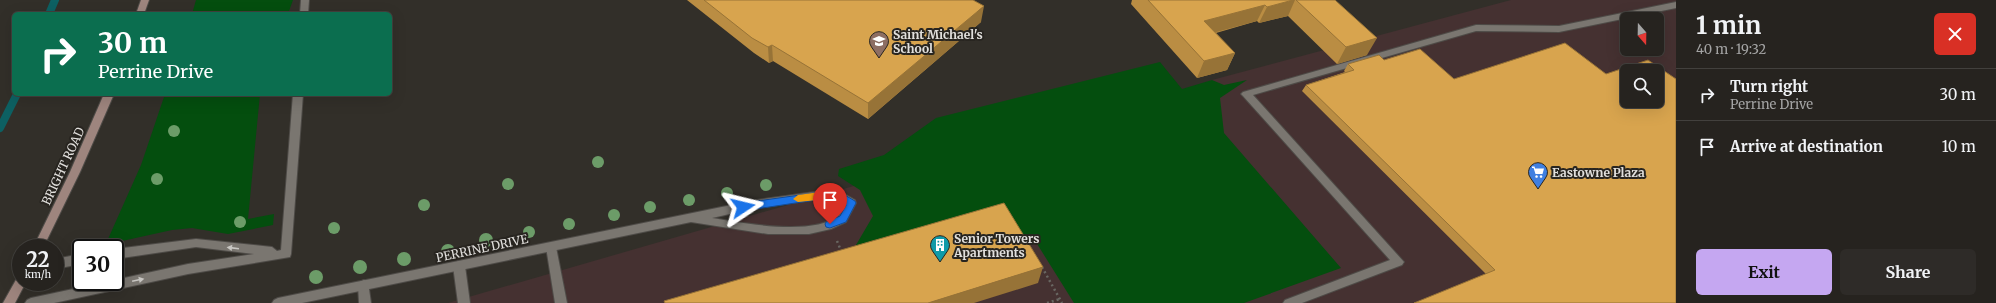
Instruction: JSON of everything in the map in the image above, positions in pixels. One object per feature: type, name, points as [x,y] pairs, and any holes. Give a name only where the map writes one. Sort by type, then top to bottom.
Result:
[{"type":"main road","points":[[141,12],[145,0]]},
{"type":"main road","name":"BRIGHT ROAD","points":[[42,239],[70,184],[108,96]]},
{"type":"main road","points":[[9,303],[16,291]]},
{"type":"street","points":[[304,12],[305,0]]},
{"type":"street","points":[[1289,303],[1398,262],[1246,94],[1476,28],[1559,29],[1676,5]]},
{"type":"street","points":[[286,254],[298,96]]},
{"type":"street","name":"PERRINE DRIVE","points":[[278,303],[756,204],[836,194],[851,203],[843,219],[814,231],[755,229],[691,218]]},
{"type":"street","points":[[124,253],[196,243],[286,254]]},
{"type":"street","points":[[551,247],[561,303]]},
{"type":"street","points":[[31,303],[188,269],[286,254]]},
{"type":"street","points":[[459,266],[464,303]]},
{"type":"street","points":[[364,285],[365,303]]},
{"type":"path","points":[[830,224],[844,259]]},
{"type":"path","points":[[1039,261],[1062,303]]},
{"type":"path","points":[[1048,303],[1060,299]]},
{"type":"shaded area","points":[[1511,0],[1676,0],[1676,303],[448,303],[1183,91],[1212,80]]},
{"type":"green space","points":[[196,0],[293,0],[287,12],[193,12]]},
{"type":"green space","points":[[1160,62],[1182,89],[1212,80],[1224,85],[1247,80],[1220,98],[1224,133],[1341,268],[1244,303],[1074,303],[1034,239],[1015,244],[862,260],[856,245],[873,216],[860,190],[838,176],[839,169],[884,155],[936,118]]},
{"type":"green space","points":[[164,96],[260,96],[248,219],[274,214],[273,225],[228,234],[192,228],[172,230],[124,241],[124,239],[108,239],[141,165]]},
{"type":"building","name":"Saint Michael's School","points":[[704,0],[973,0],[984,6],[868,103],[772,45],[768,47],[752,38]]},
{"type":"building","points":[[1148,0],[1293,0],[1267,7],[1265,5],[1204,21],[1235,53],[1204,61]]},
{"type":"building","points":[[1296,0],[1335,0],[1377,38],[1346,47]]},
{"type":"building","name":"Eastowne Plaza","points":[[1565,43],[1606,74],[1620,69],[1620,108],[1664,108],[1664,71],[1676,79],[1676,303],[1414,303],[1495,270],[1306,85],[1354,70],[1348,64],[1379,55],[1384,60],[1420,49],[1454,79]]},
{"type":"building","name":"Eastowne Plaza","points":[[1648,60],[1654,64],[1636,64]]},
{"type":"building","name":"Senior Towers Apartments","points":[[1004,203],[1043,267],[928,303],[665,303],[664,301]]},
{"type":"waterway","points":[[50,12],[55,0]]},
{"type":"waterway","points":[[0,128],[16,96]]},
{"type":"slow traffic","points":[[798,199],[827,195]]},
{"type":"place","name":"Saint Michael's School","points":[[879,58]]},
{"type":"place","name":"Eastowne Plaza","points":[[1538,189]]},
{"type":"place","name":"Senior Towers Apartments","points":[[940,262]]},
{"type":"route","points":[[743,207],[836,194],[851,203],[843,219],[830,224]]}]
